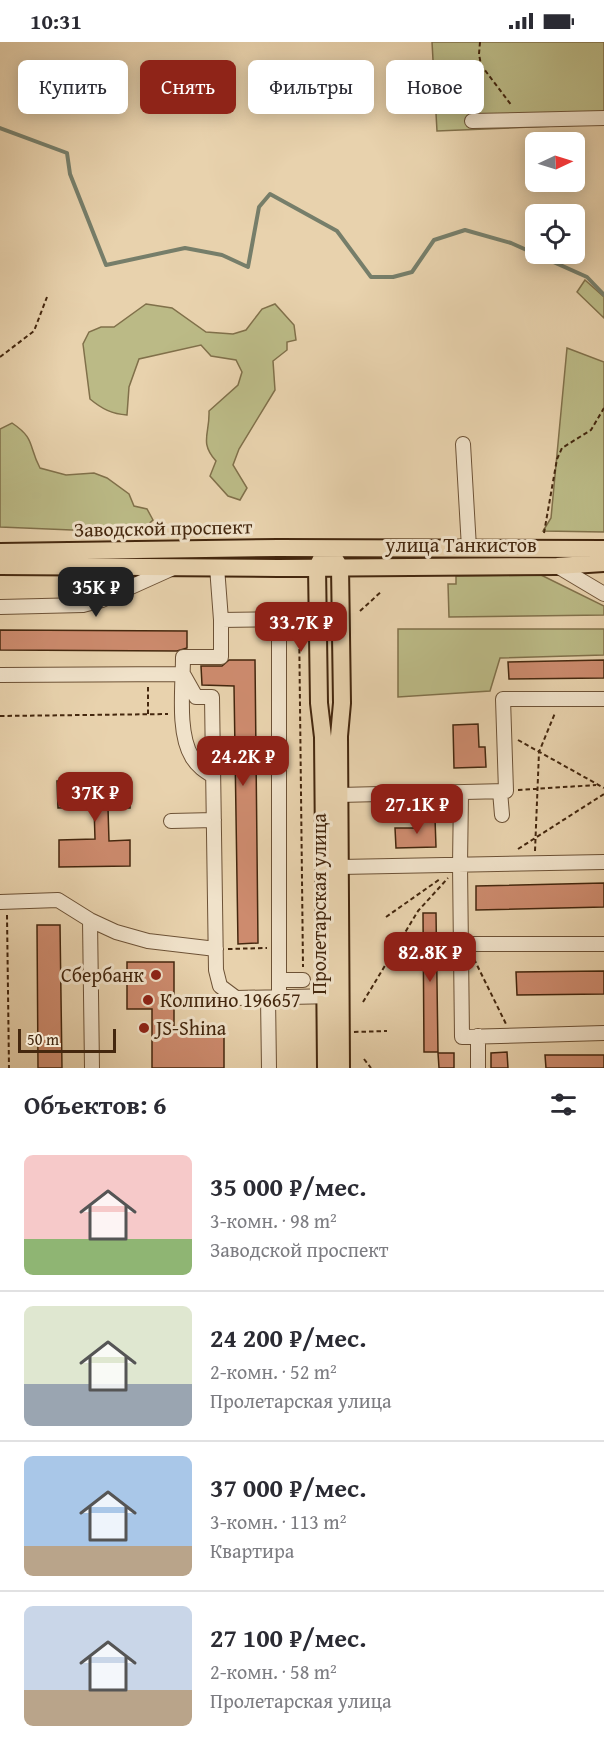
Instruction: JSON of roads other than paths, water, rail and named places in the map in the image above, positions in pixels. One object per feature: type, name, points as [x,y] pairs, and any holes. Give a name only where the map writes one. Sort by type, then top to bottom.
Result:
[{"type":"main road","name":"улица Танкистов","points":[[327,547],[604,549]]},
{"type":"main road","name":"Заводской проспект","points":[[0,552],[327,547]]},
{"type":"main road","points":[[327,547],[340,567]]},
{"type":"main road","name":"Пролетарская улица","points":[[327,547],[317,567],[319,703],[323,737],[332,996],[341,1068]]},
{"type":"main road","name":"улица Танкистов","points":[[317,567],[556,566],[604,563]]},
{"type":"main road","name":"Заводской проспект","points":[[0,566],[317,567]]},
{"type":"main road","name":"Пролетарская улица","points":[[326,1068],[340,867],[339,736],[342,703],[340,567]]},
{"type":"street","points":[[472,121],[604,118]]},
{"type":"street","points":[[464,444],[469,548]]},
{"type":"street","points":[[0,607],[83,605],[102,600],[179,566]]},
{"type":"street","points":[[556,566],[604,594]]},
{"type":"street","points":[[213,776],[200,768],[191,756],[185,741],[183,657],[221,657],[217,567]]},
{"type":"street","points":[[221,620],[279,619],[279,980],[274,997],[269,1068]]},
{"type":"street","points":[[0,675],[183,674]]},
{"type":"street","points":[[183,674],[195,697],[212,697],[216,970],[220,986],[236,998],[332,996]]},
{"type":"street","points":[[502,815],[503,699],[604,699]]},
{"type":"street","points":[[339,795],[503,791]]},
{"type":"street","points":[[461,793],[460,865],[464,945],[462,1037],[604,1033]]},
{"type":"street","points":[[171,821],[214,820]]},
{"type":"street","points":[[340,867],[604,862]]},
{"type":"street","points":[[3,901],[58,900],[90,920],[116,932],[148,941],[216,949]]},
{"type":"street","points":[[90,920],[92,1068]]},
{"type":"street","points":[[464,945],[604,944]]},
{"type":"street","points":[[279,980],[303,980]]},
{"type":"street","points":[[478,1036],[478,1068]]},
{"type":"waterway","points":[[0,128],[67,153],[70,174],[106,265],[185,248],[222,255],[248,267],[259,207],[270,194],[337,231],[371,277],[393,277],[412,272],[434,240],[465,230],[511,243],[587,277],[604,295]]},
{"type":"place","name":"Сбербанк","points":[[156,975]]},
{"type":"place","name":"Колпино 196657","points":[[148,1000]]},
{"type":"place","name":"JS-Shina","points":[[144,1028]]}]
